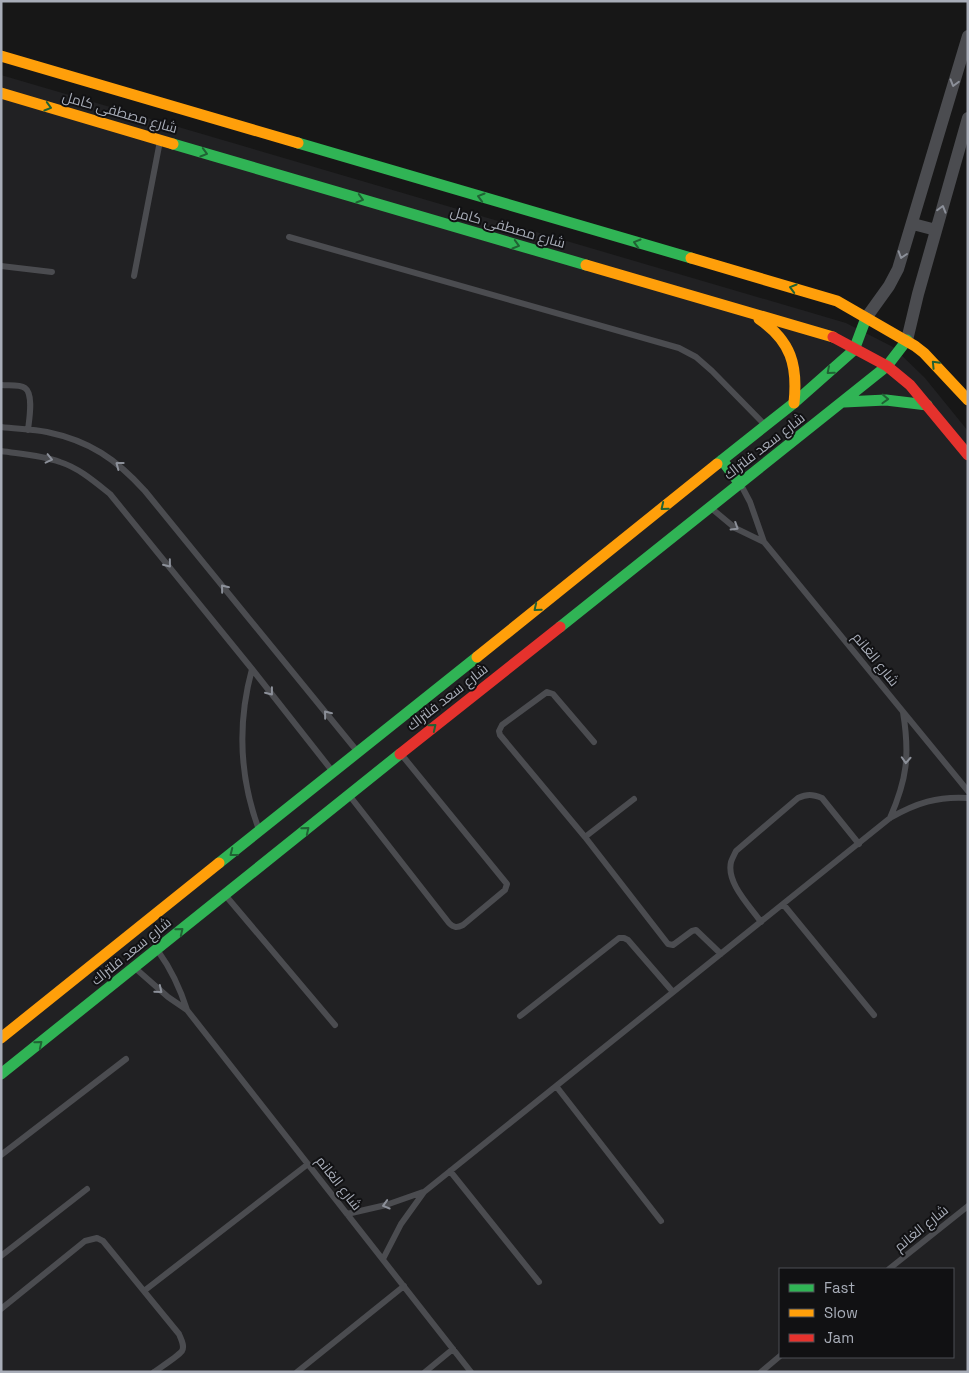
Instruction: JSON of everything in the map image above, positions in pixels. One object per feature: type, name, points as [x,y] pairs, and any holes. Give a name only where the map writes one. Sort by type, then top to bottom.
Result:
[{"type":"street","points":[[866,318],[898,269],[968,36]]},
{"type":"street","name":"شارع مصطفى كامل","points":[[1,56],[837,301],[906,340],[924,353],[968,400]]},
{"type":"street","name":"شارع مصطفى كامل","points":[[1,93],[833,337],[854,350],[887,366],[910,385],[968,455]]},
{"type":"street","points":[[906,340],[968,118]]},
{"type":"street","points":[[912,224],[936,230]]},
{"type":"street","points":[[752,314],[780,336],[789,351],[796,385],[794,403]]},
{"type":"street","name":"شارع سعد فلتراك","points":[[1,1074],[260,831],[341,784],[366,763],[401,753],[700,496],[722,460],[794,403],[854,350],[866,318]]},
{"type":"street","name":"شارع سعد فلتراك","points":[[1,1038],[125,957],[147,939],[225,894],[341,784],[366,763],[700,496],[740,484],[887,366],[906,340]]},
{"type":"street","points":[[843,402],[864,399],[886,399],[927,405]]},
{"type":"street","points":[[722,460],[740,484]]},
{"type":"lane","points":[[134,276],[160,140]]},
{"type":"lane","points":[[289,237],[679,348],[696,357],[712,370],[765,425]]},
{"type":"lane","points":[[1,266],[52,272]]},
{"type":"lane","points":[[1,385],[21,386],[30,394],[28,430]]},
{"type":"lane","points":[[1,427],[46,432],[75,440],[101,452],[125,469],[145,490],[366,763]]},
{"type":"lane","points":[[1,451],[62,462],[87,476],[110,494],[252,669],[449,923],[453,927],[458,928],[505,890],[507,884],[401,753]]},
{"type":"lane","name":"شارع الغانم","points":[[740,484],[750,502],[764,542],[968,791]]},
{"type":"lane","name":"شارع الغانم","points":[[700,496],[735,528],[764,542]]},
{"type":"lane","points":[[252,669],[243,709],[241,751],[247,792],[260,831]]},
{"type":"lane","points":[[594,742],[553,694],[547,692],[502,725],[499,732],[585,837],[668,944],[673,945],[696,930],[721,954]]},
{"type":"lane","points":[[890,818],[901,793],[906,766],[907,738],[903,711]]},
{"type":"lane","points":[[761,922],[737,889],[731,877],[730,864],[736,851],[798,798],[805,794],[814,794],[822,798],[859,844]]},
{"type":"lane","points":[[383,1260],[401,1224],[424,1192],[890,818],[909,807],[930,800],[952,797],[968,798]]},
{"type":"lane","points":[[585,837],[634,799]]},
{"type":"lane","points":[[225,894],[335,1025]]},
{"type":"lane","points":[[783,904],[874,1015]]},
{"type":"lane","points":[[520,1016],[619,938],[628,940],[673,992]]},
{"type":"lane","name":"شارع الغانم","points":[[147,939],[170,968],[180,988],[187,1010]]},
{"type":"lane","name":"شارع الغانم","points":[[125,957],[168,997],[187,1010],[471,1372]]},
{"type":"lane","points":[[1,1155],[126,1059]]},
{"type":"lane","points":[[556,1086],[661,1221]]},
{"type":"lane","points":[[144,1291],[308,1164]]},
{"type":"lane","points":[[450,1171],[540,1282]]},
{"type":"lane","points":[[1,1256],[87,1189]]},
{"type":"lane","points":[[347,1214],[386,1205],[424,1192]]},
{"type":"lane","name":"شارع الغانم","points":[[890,1268],[968,1206]]},
{"type":"lane","points":[[1,1309],[85,1240],[98,1238],[103,1241],[179,1334],[183,1345],[182,1351],[154,1372]]},
{"type":"lane","points":[[297,1372],[404,1286]]},
{"type":"lane","points":[[425,1372],[453,1349]]},
{"type":"lane","points":[[761,1372],[779,1357]]},
{"type":"shaded area","points":[[1,75],[846,323],[893,347],[925,378],[968,431],[968,1372],[1,1372]]},
{"type":"traffic: fast","points":[[298,143],[691,258]]},
{"type":"traffic: fast","points":[[173,144],[586,265]]},
{"type":"traffic: fast","points":[[717,464],[794,403],[854,350],[866,318]]},
{"type":"traffic: fast","points":[[560,627],[887,366],[907,340]]},
{"type":"traffic: fast","points":[[844,402],[886,400],[927,405]]},
{"type":"traffic: fast","points":[[722,460],[740,484]]},
{"type":"traffic: fast","points":[[219,863],[477,657]]},
{"type":"traffic: fast","points":[[1,1074],[400,754]]},
{"type":"traffic: slow","points":[[1,56],[298,143]]},
{"type":"traffic: slow","points":[[1,93],[173,144]]},
{"type":"traffic: slow","points":[[691,258],[837,301],[915,346],[924,353],[968,400]]},
{"type":"traffic: slow","points":[[586,265],[833,337]]},
{"type":"traffic: slow","points":[[759,319],[779,336],[790,355],[795,377],[794,403]]},
{"type":"traffic: slow","points":[[477,657],[717,464]]},
{"type":"traffic: slow","points":[[1,1038],[219,863]]},
{"type":"traffic: jam","points":[[833,337],[887,366],[910,385],[968,455]]},
{"type":"traffic: jam","points":[[400,754],[560,627]]}]
